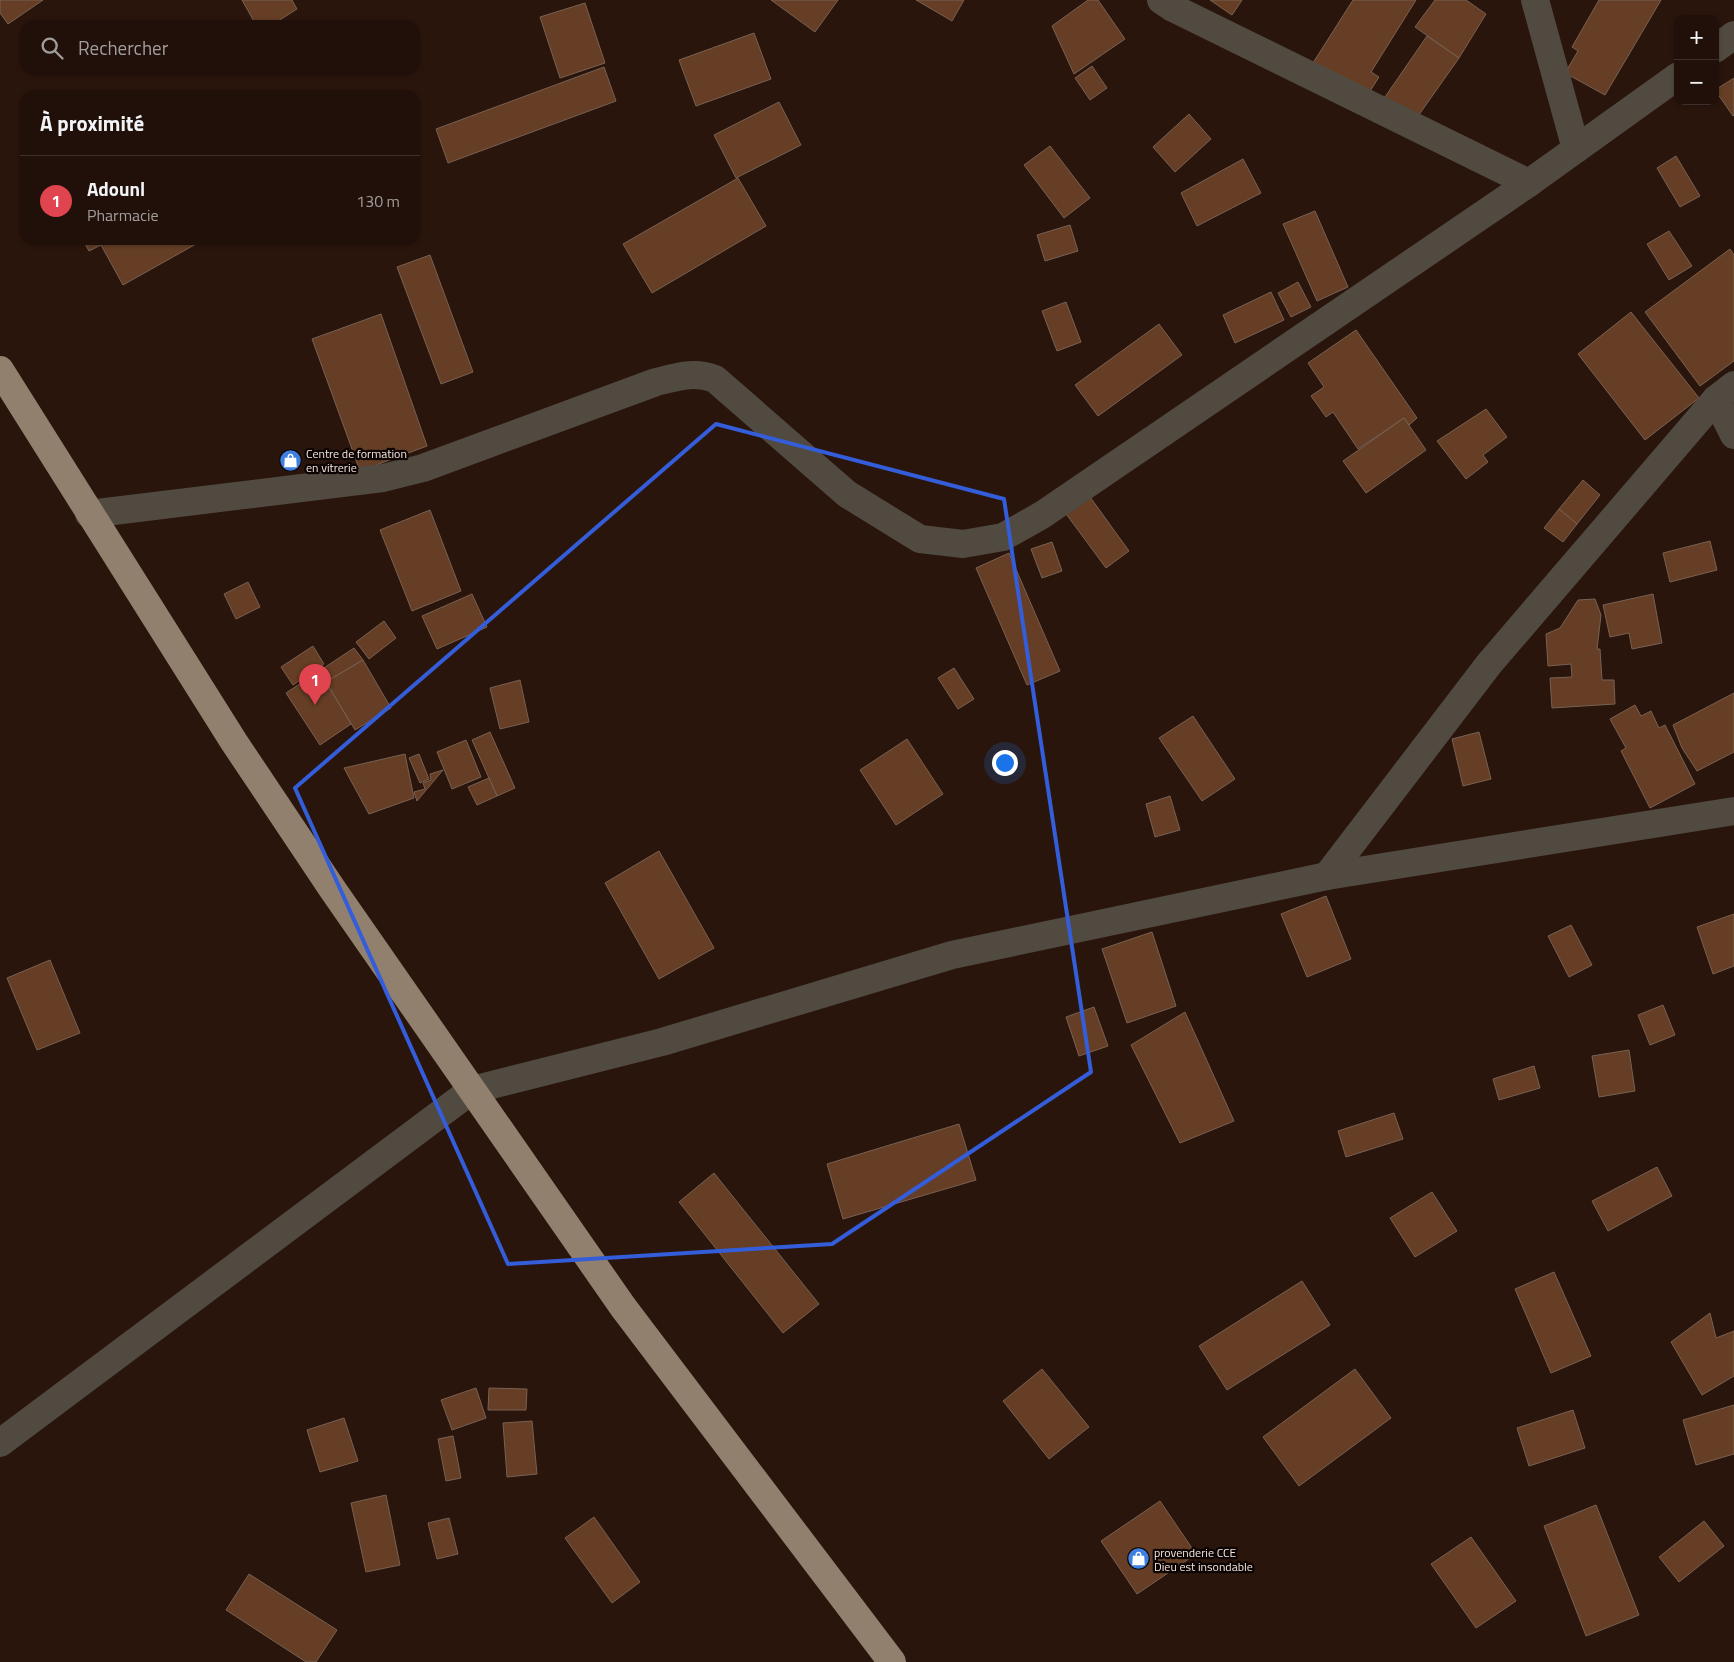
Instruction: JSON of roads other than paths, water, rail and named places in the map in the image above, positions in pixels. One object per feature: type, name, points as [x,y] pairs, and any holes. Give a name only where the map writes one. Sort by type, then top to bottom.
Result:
[{"type":"highway","points":[[0,370],[234,742],[472,1090],[623,1307],[892,1662]]},
{"type":"street","points":[[1161,0],[1173,8],[1529,183]]},
{"type":"street","points":[[1536,0],[1576,149]]},
{"type":"street","points":[[1719,46],[1734,35]]},
{"type":"street","points":[[89,514],[383,478],[423,468],[656,382],[689,374],[703,374],[715,379],[847,494],[920,539],[963,544],[1003,537],[1042,515],[1529,183],[1674,79]]},
{"type":"street","points":[[1725,392],[1734,435]]},
{"type":"street","points":[[1327,876],[1489,664],[1725,392]]},
{"type":"street","points":[[0,1443],[472,1090],[662,1042],[952,955],[1327,876],[1734,811]]},
{"type":"place","name":"Centre de formation en vitrerie","points":[[290,460]]},
{"type":"place","name":"Adounl","points":[[315,705]]},
{"type":"place","name":"provenderie CCE Dieu est insondable","points":[[1138,1559]]}]
